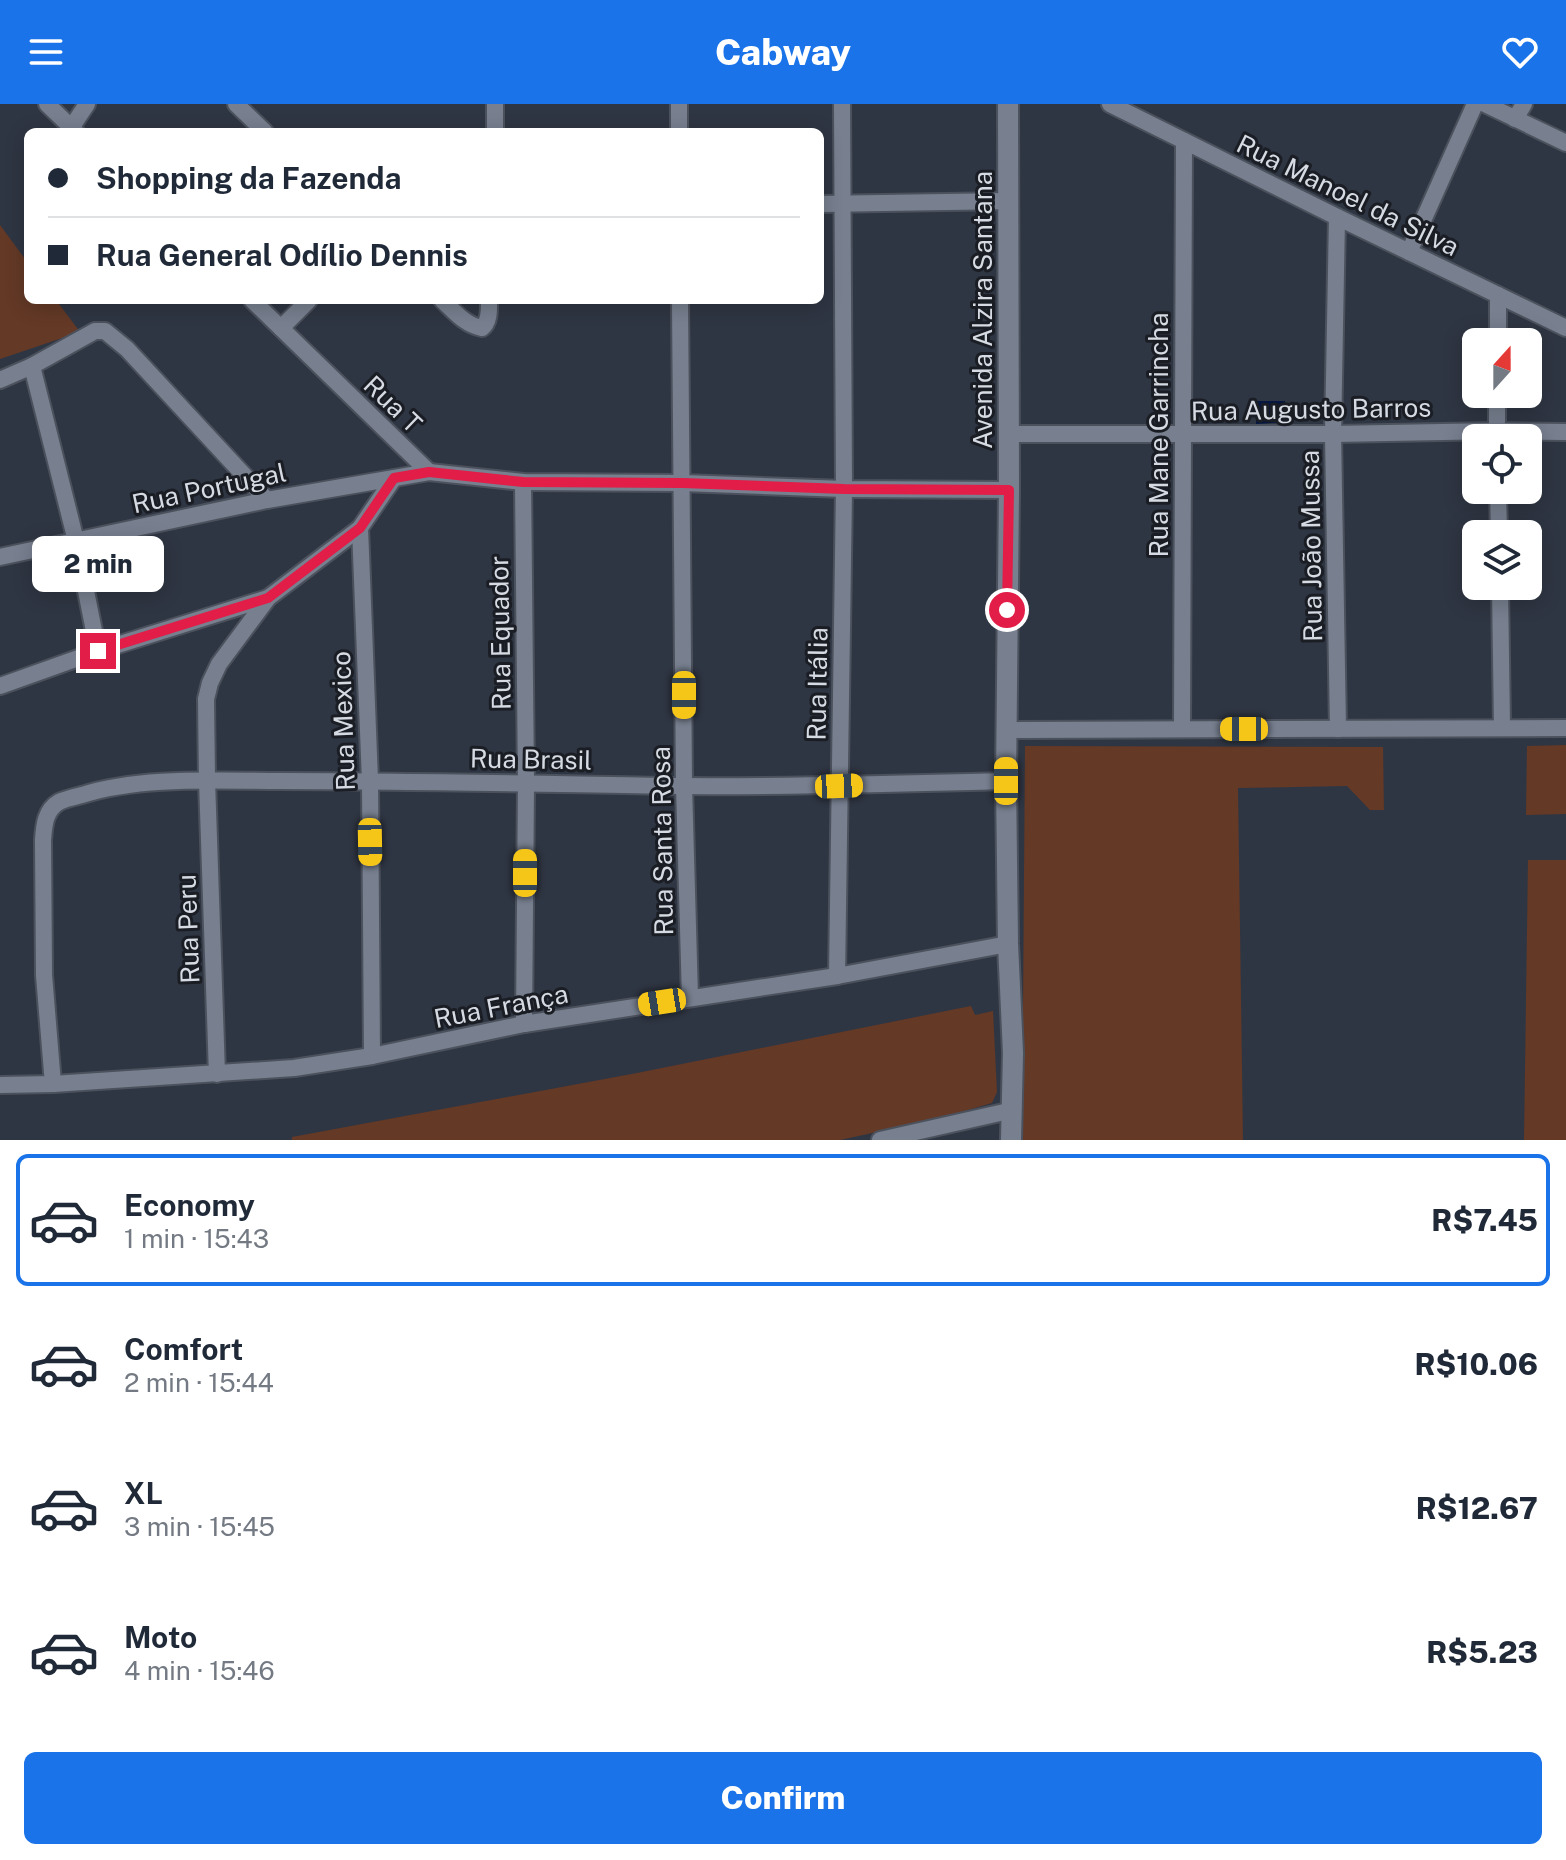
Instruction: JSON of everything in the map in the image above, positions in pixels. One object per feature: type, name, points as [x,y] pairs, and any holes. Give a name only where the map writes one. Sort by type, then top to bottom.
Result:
[{"type":"main road","name":"Avenida Alzira Santana","points":[[1008,104],[1006,781],[1013,1053],[1011,1140]]},
{"type":"street","points":[[47,104],[72,128]]},
{"type":"street","points":[[75,128],[87,104]]},
{"type":"street","points":[[236,104],[261,128]]},
{"type":"street","points":[[495,104],[495,128]]},
{"type":"street","points":[[679,104],[679,128]]},
{"type":"street","name":"Rua Itália","points":[[837,976],[844,489],[842,104]]},
{"type":"street","name":"Rua Manoel da Silva","points":[[1110,104],[1566,328]]},
{"type":"street","points":[[1409,252],[1475,104]]},
{"type":"street","points":[[1485,104],[1520,111],[1566,143]]},
{"type":"street","name":"Rua Mane Garrincha","points":[[1182,729],[1184,141]]},
{"type":"street","points":[[824,204],[1009,201]]},
{"type":"street","name":"Rua João Mussa","points":[[1337,217],[1333,434],[1338,729]]},
{"type":"street","points":[[1498,295],[1498,328]]},
{"type":"street","name":"Rua T","points":[[256,304],[429,472]]},
{"type":"street","points":[[281,328],[305,304]]},
{"type":"street","points":[[446,304],[464,321],[482,328],[489,306]]},
{"type":"street","name":"Rua Santa Rosa","points":[[680,304],[684,786],[690,998]]},
{"type":"street","points":[[0,380],[95,331],[108,333],[127,349],[267,500]]},
{"type":"street","points":[[32,366],[76,541],[98,651]]},
{"type":"street","name":"Rua Augusto Barros","points":[[1542,433],[1566,432]]},
{"type":"street","name":"Rua Augusto Barros","points":[[1009,434],[1462,434]]},
{"type":"street","points":[[429,472],[523,482],[1009,490]]},
{"type":"street","name":"Rua Portugal","points":[[0,557],[267,500],[429,472]]},
{"type":"street","points":[[0,686],[98,651],[268,598],[360,528],[394,478]]},
{"type":"street","name":"Rua Equador","points":[[523,482],[526,783],[524,1024]]},
{"type":"street","name":"Rua Mexico","points":[[360,528],[370,781],[372,1056]]},
{"type":"street","name":"Rua Peru","points":[[217,1074],[206,699],[219,664],[268,598]]},
{"type":"street","points":[[1500,600],[1502,727]]},
{"type":"street","points":[[1006,730],[1566,728]]},
{"type":"street","name":"Rua Brasil","points":[[53,1084],[44,975],[44,822],[59,802],[102,788],[207,781],[839,786],[1006,781]]},
{"type":"street","name":"Rua França","points":[[0,1085],[294,1068],[372,1056],[524,1024],[837,976],[1008,944]]},
{"type":"street","points":[[880,1140],[1013,1110]]},
{"type":"shaded area","points":[[0,225],[24,258],[24,304],[59,304],[80,332],[0,359]]},
{"type":"shaded area","points":[[1566,745],[1566,814],[1526,815],[1527,746]]},
{"type":"shaded area","points":[[1025,746],[1383,747],[1384,810],[1370,810],[1347,786],[1238,788],[1243,1140],[1022,1140]]},
{"type":"shaded area","points":[[1528,860],[1566,860],[1566,1140],[1524,1140]]},
{"type":"shaded area","points":[[971,1006],[975,1015],[993,1011],[997,1092],[992,1103],[937,1119],[840,1140],[292,1140],[292,1137],[637,1073]]},
{"type":"water","points":[[1256,401],[1285,401],[1285,422],[1256,424]]},
{"type":"route","points":[[98,651],[268,598],[360,528],[394,478],[429,472],[523,482],[1009,490],[1007,610]]}]
